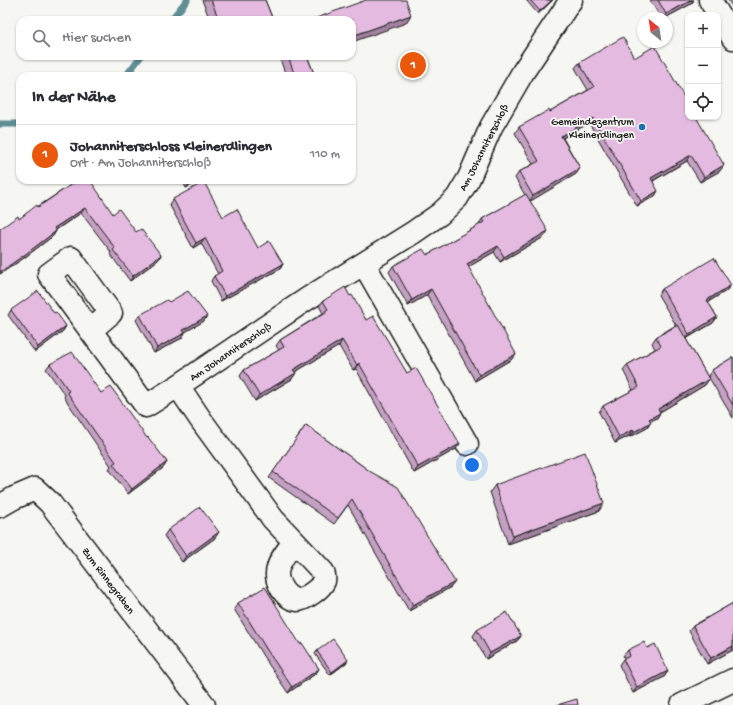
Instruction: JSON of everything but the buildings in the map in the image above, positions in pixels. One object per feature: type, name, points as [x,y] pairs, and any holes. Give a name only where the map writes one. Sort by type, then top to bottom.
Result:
[{"type":"street","name":"Am Johanniterschloß","points":[[91,330],[146,406],[307,300],[414,232],[440,214],[457,198],[470,178],[491,127],[523,72],[571,0]]},
{"type":"street","points":[[710,0],[733,38]]},
{"type":"street","points":[[364,264],[467,444]]},
{"type":"street","name":"Am Johanniterschloß","points":[[178,386],[273,520],[294,542]]},
{"type":"street","name":"Zum Rinnegraben","points":[[0,506],[14,498],[34,490],[50,503],[204,705]]},
{"type":"street","points":[[682,705],[733,680]]},
{"type":"waterway","points":[[174,16],[187,0]]},
{"type":"waterway","points":[[129,72],[138,60]]},
{"type":"waterway","points":[[0,124],[16,124]]},
{"type":"place","name":"Johanniterschloss Kleinerdlingen","points":[[413,65]]},
{"type":"place","name":"Gemeindezentrum Kleinerdlingen","points":[[642,127]]}]
